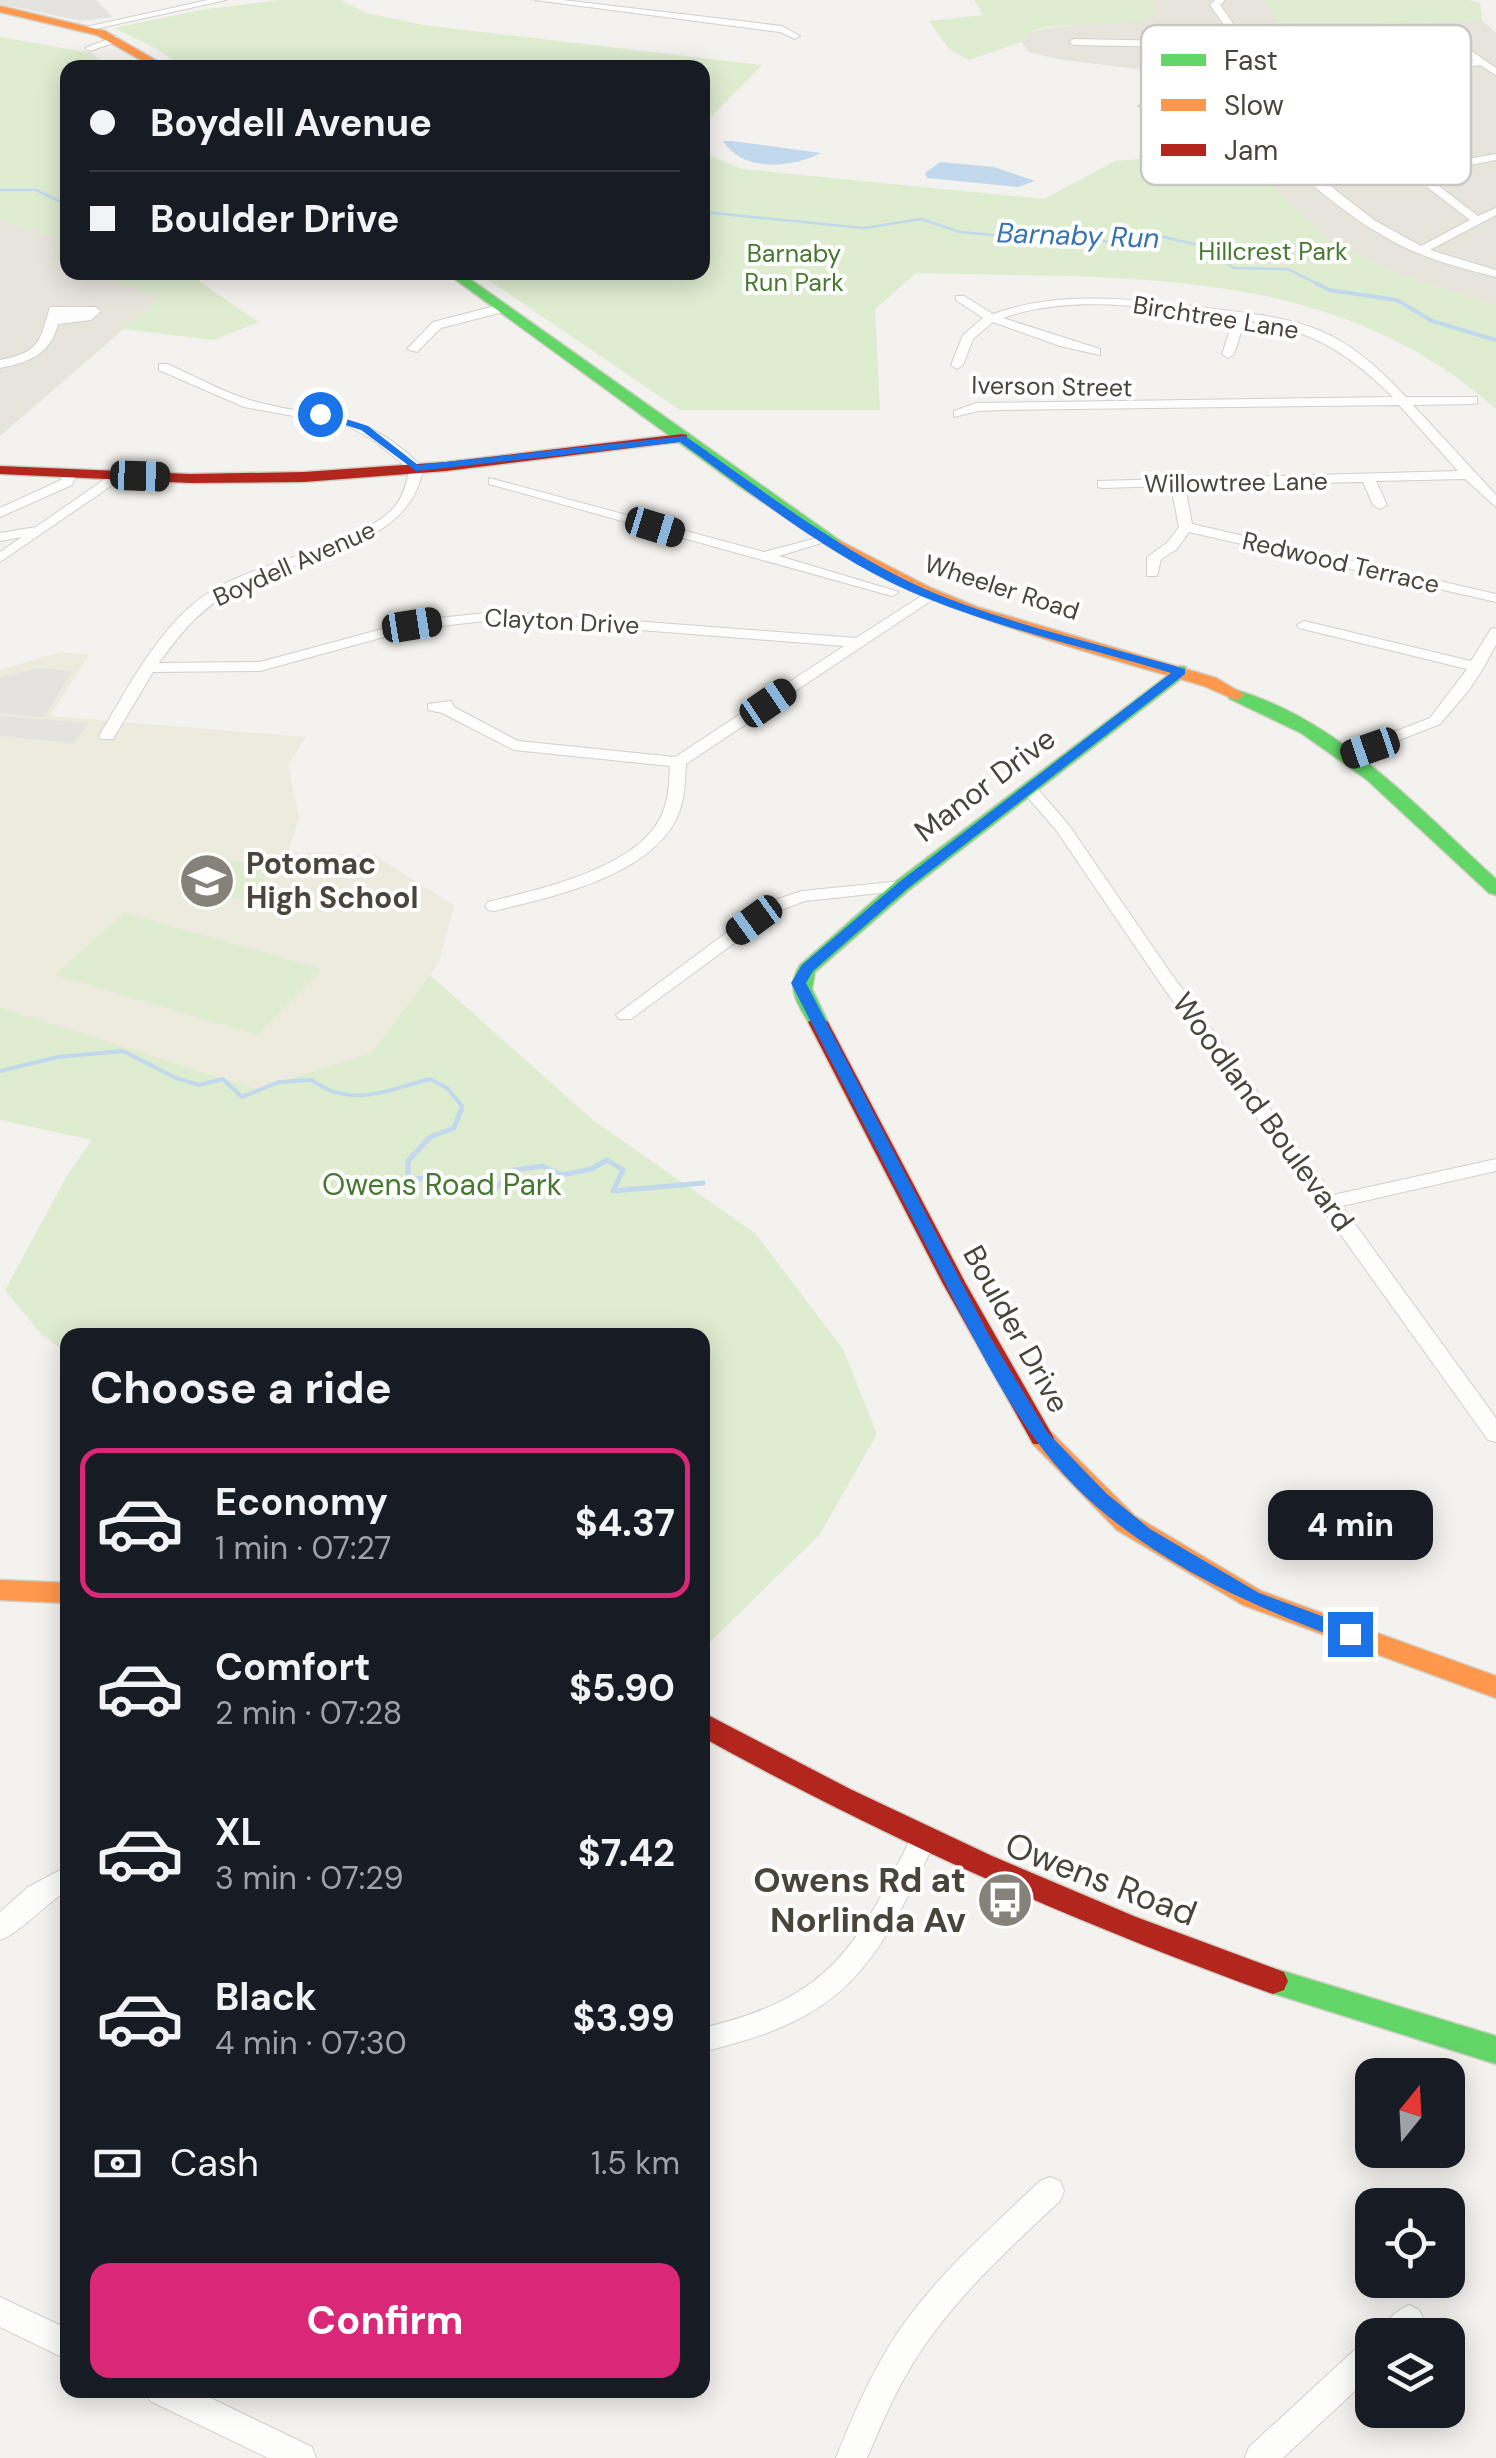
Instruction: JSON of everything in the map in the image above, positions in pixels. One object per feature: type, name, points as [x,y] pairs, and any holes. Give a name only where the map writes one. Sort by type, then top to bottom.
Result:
[{"type":"street","points":[[88,38],[221,0]]},
{"type":"street","points":[[540,0],[782,30],[796,36]]},
{"type":"street","points":[[1220,0],[1215,4],[1228,25]]},
{"type":"street","points":[[0,9],[88,38],[116,39],[151,60]]},
{"type":"street","points":[[1074,42],[1141,42]]},
{"type":"street","points":[[1471,56],[1496,72]]},
{"type":"street","points":[[1471,64],[1480,62]]},
{"type":"street","points":[[1471,162],[1496,157]]},
{"type":"street","points":[[1324,185],[1373,224],[1420,250],[1496,274]]},
{"type":"street","points":[[1431,185],[1476,220]]},
{"type":"street","points":[[1420,250],[1496,211]]},
{"type":"street","name":"Wheeler Road","points":[[462,280],[822,538],[879,572],[930,596],[1180,672],[1272,710],[1348,755],[1496,888]]},
{"type":"street","points":[[960,298],[994,317],[1096,352]]},
{"type":"street","name":"Birchtree Lane","points":[[994,317],[1037,305],[1104,300],[1294,326],[1334,342],[1405,406],[1465,475],[1496,503]]},
{"type":"street","points":[[412,349],[436,325],[499,308]]},
{"type":"street","points":[[957,365],[967,335],[994,317]]},
{"type":"street","points":[[1228,354],[1240,317]]},
{"type":"street","points":[[0,364],[41,350],[49,341],[53,321]]},
{"type":"street","points":[[162,367],[248,404],[352,422],[388,444],[416,468]]},
{"type":"street","name":"Iverson Street","points":[[1405,406],[983,418],[958,414],[976,407],[1002,406],[1405,406],[1473,406]]},
{"type":"street","points":[[0,470],[252,479],[416,468],[682,438]]},
{"type":"street","name":"Boydell Avenue","points":[[107,736],[184,621],[212,596],[388,521],[410,498],[416,468]]},
{"type":"street","points":[[0,513],[67,482],[70,472]]},
{"type":"street","points":[[0,558],[120,475]]},
{"type":"street","name":"Willowtree Lane","points":[[1103,484],[1465,475]]},
{"type":"street","name":"Willowtree Lane","points":[[1369,480],[1380,504]]},
{"type":"street","points":[[494,481],[892,592]]},
{"type":"street","points":[[1152,572],[1154,558],[1172,546],[1186,527],[1177,482]]},
{"type":"street","name":"Redwood Terrace","points":[[1186,527],[1496,598]]},
{"type":"street","points":[[0,538],[44,528]]},
{"type":"street","points":[[760,557],[822,538]]},
{"type":"street","points":[[446,710],[514,745],[678,762],[930,596]]},
{"type":"street","name":"Clayton Drive","points":[[152,668],[260,666],[412,625],[504,615],[857,644]]},
{"type":"street","points":[[1304,625],[1476,666]]},
{"type":"street","points":[[1348,755],[1436,721],[1496,632]]},
{"type":"street","name":"Manor Drive","points":[[830,951],[902,886],[1180,672]]},
{"type":"street","points":[[494,906],[569,885],[640,849],[670,817],[678,762]]},
{"type":"street","name":"Woodland Boulevard","points":[[1030,790],[1062,827],[1496,1434]]},
{"type":"street","points":[[625,1015],[772,907],[824,893],[902,886]]},
{"type":"street","name":"Boulder Drive","points":[[830,951],[802,974],[800,988],[907,1186],[981,1336],[1042,1438],[1076,1476],[1126,1523],[1252,1598],[1496,1687]]},
{"type":"street","points":[[1328,1202],[1496,1165]]},
{"type":"street","points":[[0,1590],[60,1593]]},
{"type":"street","name":"Owens Road","points":[[710,1728],[922,1844],[1115,1924],[1276,1981],[1496,2050]]},
{"type":"street","points":[[710,2038],[780,2020],[842,1977],[873,1940],[922,1844]]},
{"type":"street","points":[[0,1929],[37,1895],[60,1882]]},
{"type":"street","points":[[851,2458],[887,2381],[918,2329],[962,2275],[1050,2190]]},
{"type":"street","points":[[0,2312],[60,2341]]},
{"type":"street","points":[[1260,2458],[1355,2371]]},
{"type":"street","points":[[177,2398],[301,2458]]},
{"type":"shaded area","points":[[0,0],[96,0],[113,17],[81,21],[0,4]]},
{"type":"shaded area","points":[[1154,0],[1264,0],[1279,24],[1286,25],[1141,25],[1141,70],[1057,59],[1028,52],[1022,42],[1031,31],[1090,23]]},
{"type":"shaded area","points":[[1482,20],[1496,33],[1496,306],[1397,274],[1330,241],[1267,185],[1471,185],[1471,25],[1352,25]]},
{"type":"shaded area","points":[[0,219],[56,238],[60,280],[110,280],[162,296],[0,436]]},
{"type":"shaded area","name":"Potomac High School","points":[[61,652],[89,655],[50,716],[306,737],[288,765],[299,818],[288,852],[375,855],[454,906],[439,962],[372,1053],[256,1089],[0,1007],[0,670]]},
{"type":"shaded area","points":[[37,668],[72,671],[44,717],[0,713],[0,678]]},
{"type":"shaded area","points":[[0,716],[88,723],[74,743],[0,736]]},
{"type":"green space","points":[[279,0],[341,0],[366,13],[423,25],[762,65],[710,118],[710,60],[173,60],[114,28],[201,10]]},
{"type":"green space","points":[[974,0],[1154,0],[1155,14],[1141,21],[1047,27],[1031,31],[1022,42],[969,60],[949,49],[929,21],[983,15]]},
{"type":"green space","points":[[1264,0],[1469,0],[1480,3],[1482,20],[1352,25],[1279,24]]},
{"type":"green space","points":[[0,37],[91,53],[99,60],[60,60],[60,264],[56,263],[55,238],[0,219]]},
{"type":"green space","name":"Barnaby Run Park","points":[[710,156],[743,169],[1044,199],[1115,161],[1141,159],[1141,185],[1270,185],[1330,241],[1397,274],[1496,306],[1496,409],[1432,361],[1365,327],[1294,303],[1222,288],[1147,280],[916,273],[875,309],[880,410],[680,410],[488,280],[710,280]]},
{"type":"green space","points":[[110,280],[200,280],[259,322],[213,340],[123,329],[161,296]]},
{"type":"green space","points":[[199,858],[272,864],[253,900],[179,893]]},
{"type":"green space","points":[[124,913],[322,969],[258,1035],[55,975]]},
{"type":"green space","name":"Owens Road Park","points":[[430,975],[594,1121],[755,1233],[843,1349],[877,1434],[820,1534],[710,1642],[710,1328],[60,1328],[60,1348],[41,1334],[5,1290],[68,1174],[92,1140],[0,1120],[0,1007],[256,1089],[372,1053]]},
{"type":"water","points":[[723,141],[821,153],[796,162],[769,165],[743,158]]},
{"type":"water","points":[[940,162],[994,167],[1035,181],[1018,187],[927,178],[925,173]]},
{"type":"waterway","name":"Barnaby Run","points":[[0,190],[36,190],[60,201]]},
{"type":"waterway","name":"Barnaby Run","points":[[710,213],[864,228],[921,219],[960,232],[1061,232],[1113,243],[1164,237],[1198,245],[1234,268],[1288,269],[1321,286]]},
{"type":"waterway","name":"Barnaby Run","points":[[1316,283],[1329,290],[1397,300],[1432,321],[1496,340]]},
{"type":"waterway","points":[[0,1071],[58,1057],[123,1051],[176,1078],[199,1085],[223,1079],[242,1097],[279,1082],[312,1080],[326,1089],[355,1095],[384,1092],[430,1079],[447,1088],[462,1106],[460,1111]]},
{"type":"waterway","points":[[460,1111],[454,1128],[430,1137],[408,1161],[408,1179],[432,1178],[456,1189],[493,1191],[514,1170],[542,1166],[562,1175],[591,1169],[607,1160],[623,1170],[613,1191],[703,1183]]},
{"type":"traffic: fast","points":[[462,280],[745,484],[838,545]]},
{"type":"traffic: fast","points":[[818,1022],[802,989],[807,969],[902,886],[1180,671]]},
{"type":"traffic: fast","points":[[1236,695],[1307,729],[1372,775],[1496,889]]},
{"type":"traffic: fast","points":[[1273,1981],[1496,2050]]},
{"type":"traffic: slow","points":[[0,9],[101,33],[150,60]]},
{"type":"traffic: slow","points":[[838,545],[880,570],[971,610],[1210,682],[1236,695]]},
{"type":"traffic: slow","points":[[1042,1438],[1126,1523],[1252,1598],[1496,1687]]},
{"type":"traffic: slow","points":[[0,1590],[60,1593]]},
{"type":"traffic: jam","points":[[0,470],[190,478],[352,475],[682,438]]},
{"type":"traffic: jam","points":[[818,1022],[955,1284],[1042,1438]]},
{"type":"traffic: jam","points":[[710,1727],[840,1797],[982,1865],[1126,1926],[1273,1981]]},
{"type":"place","name":"Potomac High School","points":[[207,881]]},
{"type":"place","name":"Owens Rd at Norlinda Av","points":[[1005,1900]]},
{"type":"route","points":[[320,414],[364,428],[416,468],[682,438],[822,538],[912,588],[1180,672],[902,886],[808,968],[798,983],[907,1186],[981,1336],[1042,1438],[1126,1523],[1252,1598],[1350,1634]]},
{"type":"park label","name":"Hillcrest Park","points":[[1273,251]]}]
